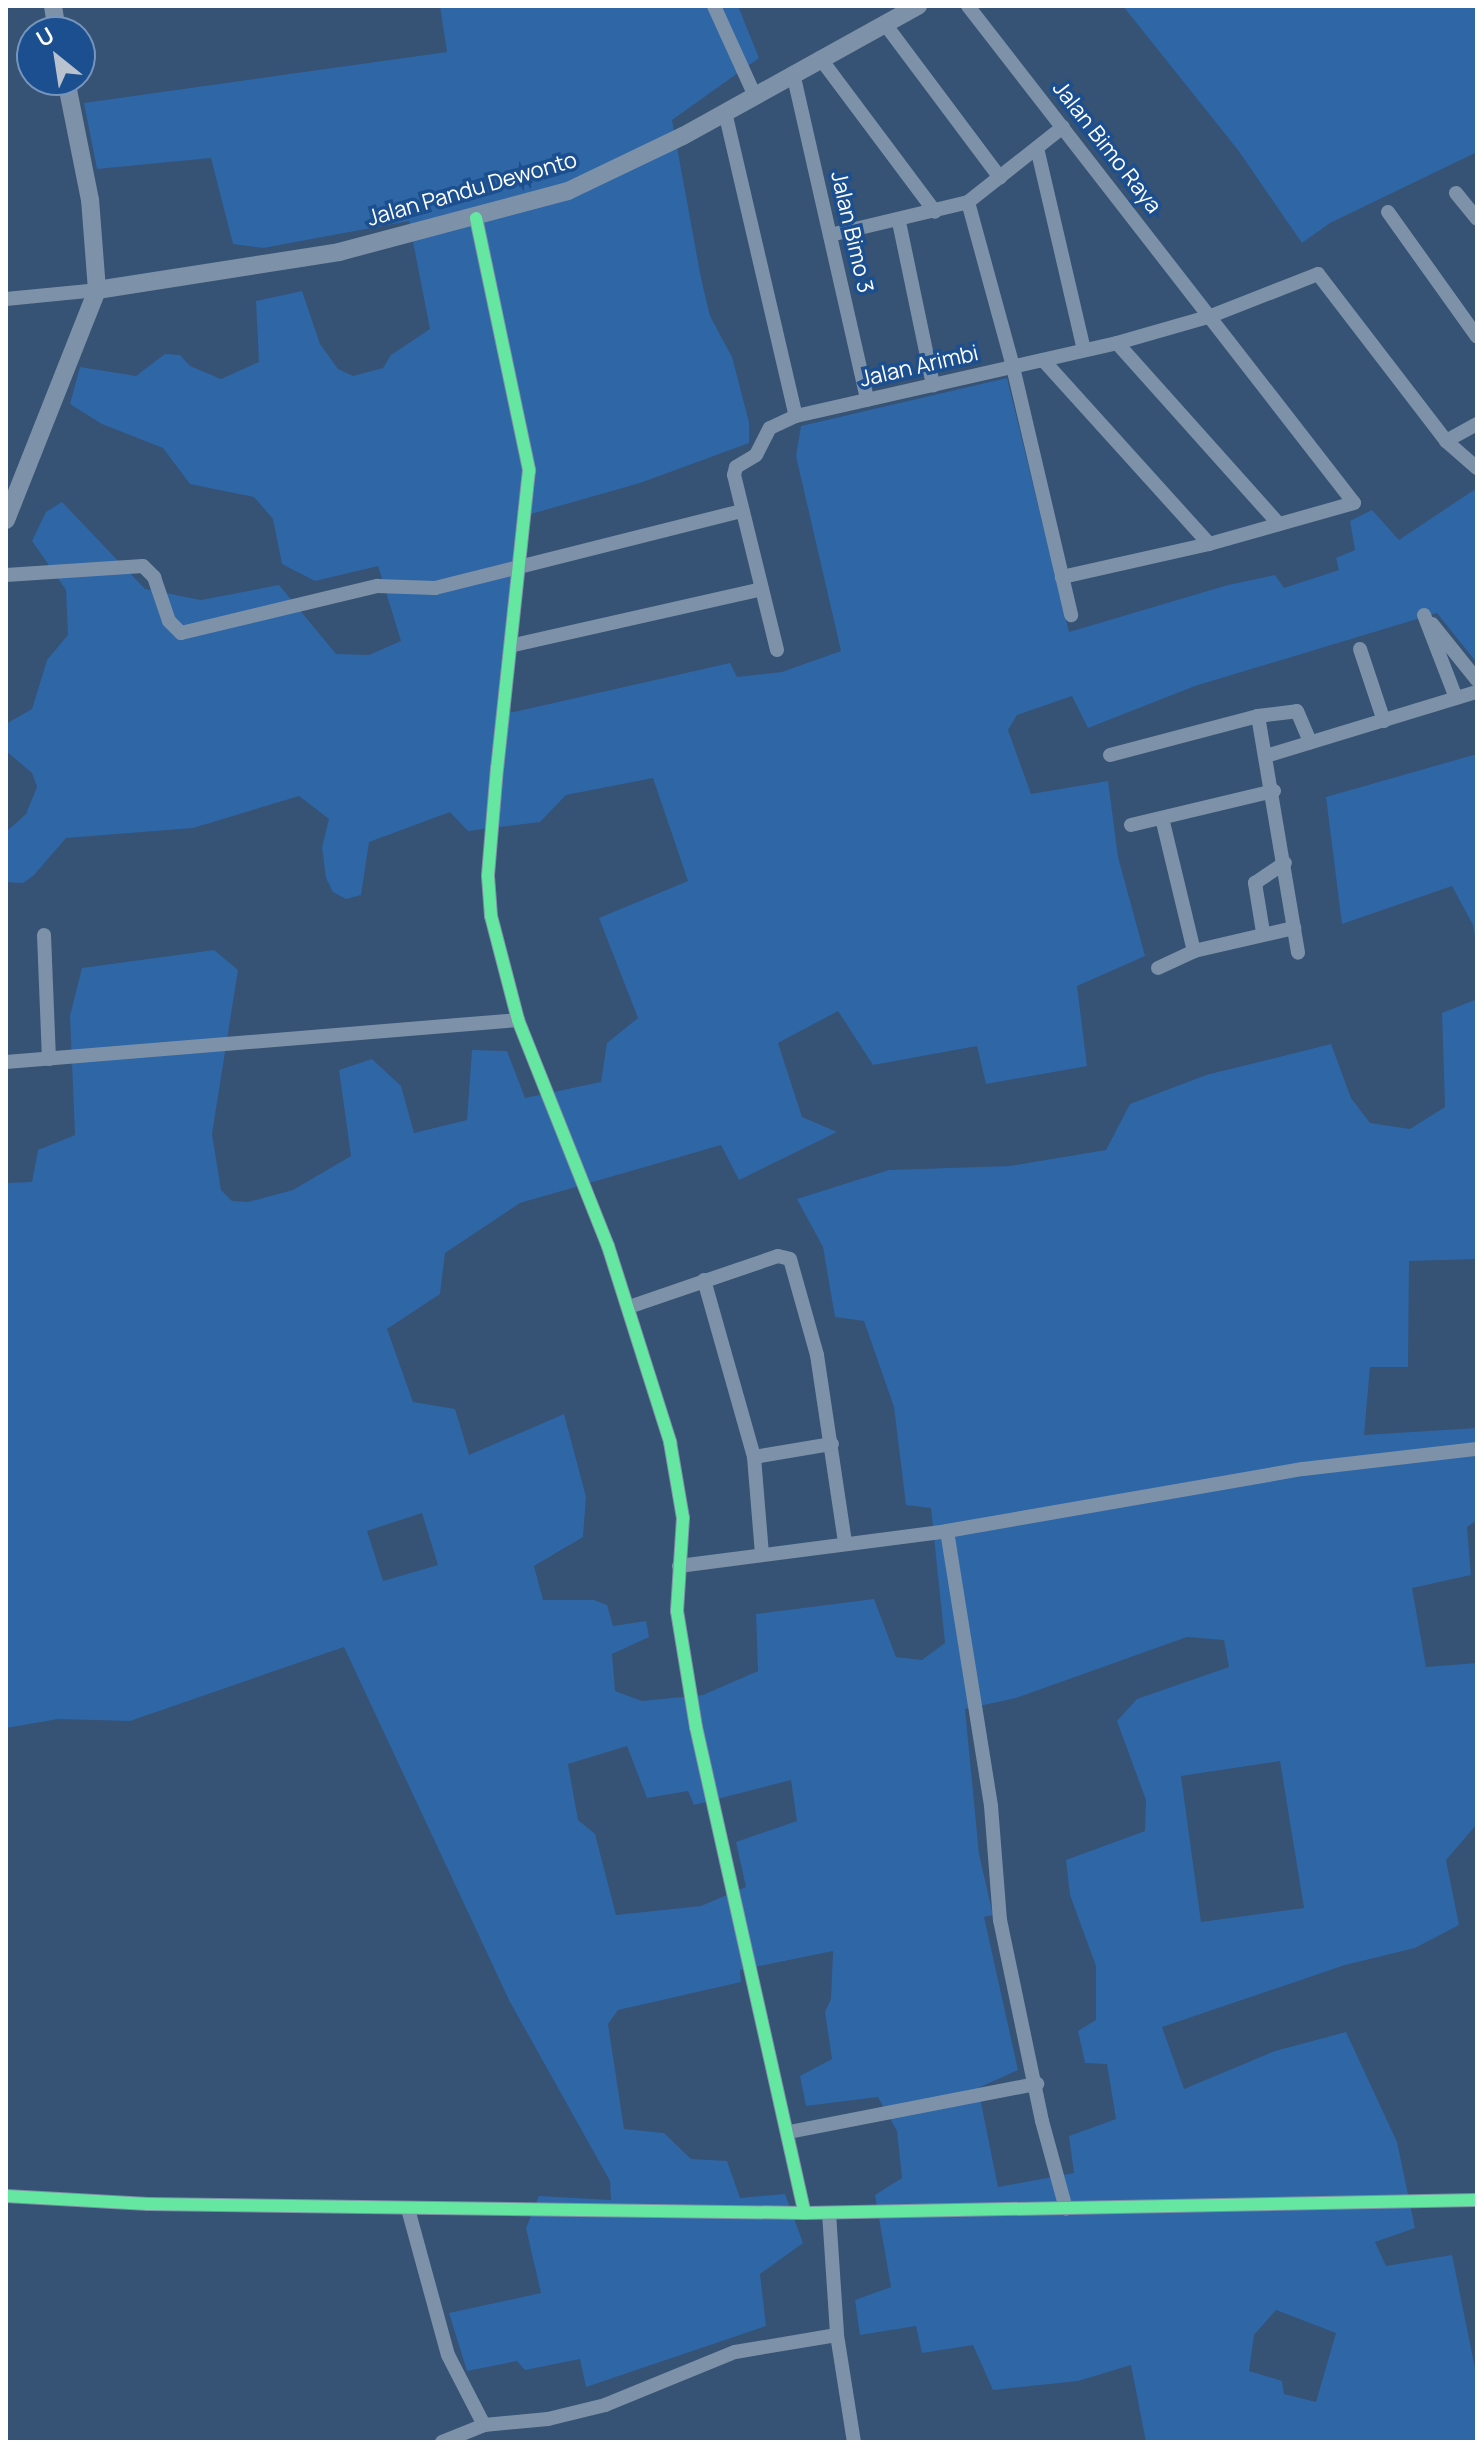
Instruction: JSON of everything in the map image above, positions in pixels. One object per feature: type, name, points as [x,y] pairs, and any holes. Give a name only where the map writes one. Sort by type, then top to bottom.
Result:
[{"type":"street","points":[[714,6],[755,96]]},
{"type":"street","name":"Jalan Pandu Dewonto","points":[[97,290],[292,261],[476,218],[568,191],[725,112],[918,6]]},
{"type":"street","name":"Jalan Bimo Raya","points":[[968,6],[1354,503],[1279,524]]},
{"type":"street","points":[[885,24],[1000,178]]},
{"type":"street","points":[[820,58],[935,212]]},
{"type":"street","name":"Jalan Bimo 3","points":[[793,73],[867,400]]},
{"type":"street","points":[[6,520],[97,290],[90,200],[69,96]]},
{"type":"street","points":[[725,112],[796,416],[770,428],[756,455],[734,470],[777,650]]},
{"type":"street","points":[[830,235],[899,222],[968,202],[1063,127]]},
{"type":"street","points":[[1037,148],[1084,350]]},
{"type":"street","points":[[1456,193],[1477,219]]},
{"type":"street","points":[[968,202],[1013,367],[1071,615]]},
{"type":"street","points":[[1388,212],[1477,337]]},
{"type":"street","points":[[476,218],[527,452],[514,645],[488,876],[495,936],[518,1020],[629,1307],[678,1483],[683,1518],[677,1611],[696,1727],[805,2213]]},
{"type":"street","points":[[899,222],[933,385]]},
{"type":"street","name":"Jalan Arimbi","points":[[796,416],[1117,343],[1211,316],[1318,274],[1446,441]]},
{"type":"street","points":[[6,299],[97,290]]},
{"type":"street","points":[[1062,577],[1209,544],[1279,524],[1117,343]]},
{"type":"street","points":[[1043,360],[1209,544]]},
{"type":"street","points":[[1477,424],[1446,441],[1477,468]]},
{"type":"street","points":[[6,575],[143,566],[154,577],[169,621],[181,633],[377,586],[398,584],[421,590],[742,511]]},
{"type":"street","points":[[514,645],[762,589]]},
{"type":"street","points":[[1456,698],[1424,615],[1477,680]]},
{"type":"street","points":[[1360,649],[1384,721]]},
{"type":"street","points":[[1269,755],[1477,692]]},
{"type":"street","points":[[1110,755],[1258,716],[1297,711],[1310,742]]},
{"type":"street","points":[[1258,716],[1269,755],[1298,953]]},
{"type":"street","points":[[1131,825],[1274,791]]},
{"type":"street","points":[[1162,818],[1194,951]]},
{"type":"street","points":[[1263,932],[1255,883],[1264,872],[1285,863]]},
{"type":"street","points":[[1158,968],[1194,951],[1263,932],[1294,928]]},
{"type":"street","points":[[44,935],[49,1059]]},
{"type":"street","points":[[6,1062],[518,1020]]},
{"type":"street","points":[[629,1307],[778,1256],[790,1259],[817,1355],[845,1543]]},
{"type":"street","points":[[704,1280],[754,1457],[762,1554]]},
{"type":"street","points":[[754,1457],[832,1444]]},
{"type":"street","points":[[679,1566],[947,1531],[1303,1469],[1477,1449]]},
{"type":"street","points":[[947,1531],[991,1806],[1000,1920],[1037,2084],[1042,2121],[1066,2209]]},
{"type":"street","points":[[789,2132],[1037,2084]]},
{"type":"street","points":[[6,2196],[408,2209],[805,2213],[1477,2200]]},
{"type":"street","points":[[408,2209],[448,2355],[484,2425]]},
{"type":"street","points":[[829,2213],[837,2335],[854,2442]]},
{"type":"street","points":[[442,2442],[484,2425],[577,2413],[735,2352],[837,2335]]},
{"type":"shaded area","points":[[440,6],[738,6],[759,58],[672,120],[710,316],[732,357],[749,422],[749,443],[640,483],[517,518],[499,710],[514,712],[730,663],[737,677],[782,672],[841,651],[796,456],[801,426],[1007,378],[1069,632],[1228,585],[1275,575],[1284,588],[1339,570],[1336,558],[1355,550],[1350,521],[1372,510],[1399,540],[1477,488],[1477,663],[1437,613],[1195,686],[1088,728],[1072,696],[1017,715],[1008,730],[1031,794],[1108,781],[1118,857],[1145,956],[1077,986],[1087,1066],[986,1084],[977,1046],[873,1065],[838,1011],[778,1043],[802,1117],[837,1132],[739,1180],[721,1145],[520,1203],[445,1253],[440,1294],[387,1329],[413,1402],[455,1409],[469,1455],[564,1414],[586,1497],[583,1537],[534,1566],[543,1600],[594,1600],[607,1605],[613,1626],[646,1621],[649,1637],[612,1654],[615,1691],[642,1701],[703,1695],[758,1671],[756,1614],[874,1599],[896,1657],[922,1660],[945,1643],[931,1508],[906,1505],[894,1407],[864,1321],[835,1317],[823,1247],[797,1199],[889,1170],[1010,1166],[1106,1150],[1130,1104],[1206,1075],[1331,1044],[1351,1098],[1370,1123],[1410,1129],[1445,1107],[1442,1013],[1477,999],[1477,1259],[1409,1261],[1408,1367],[1370,1367],[1364,1435],[1477,1428],[1477,1520],[1467,1527],[1471,1575],[1412,1588],[1426,1667],[1477,1663],[1477,1824],[1446,1860],[1459,1925],[1415,1948],[1345,1965],[1162,2027],[1184,2089],[1275,2051],[1346,2032],[1397,2142],[1415,2228],[1375,2242],[1386,2266],[1452,2255],[1477,2378],[1477,2442],[1146,2442],[1131,2365],[1078,2381],[993,2390],[973,2345],[922,2353],[916,2326],[860,2335],[855,2300],[891,2287],[875,2195],[902,2178],[897,2131],[878,2097],[806,2106],[800,2076],[832,2059],[825,2012],[831,1999],[833,1951],[740,1970],[741,1982],[618,2010],[608,2024],[624,2129],[664,2133],[691,2159],[727,2161],[740,2198],[785,2194],[803,2243],[760,2274],[766,2326],[586,2387],[580,2359],[525,2370],[517,2361],[467,2371],[449,2313],[541,2293],[526,2228],[539,2196],[611,2200],[610,2181],[510,2002],[344,1647],[130,1721],[58,1719],[6,1728],[6,1183],[32,1182],[38,1150],[75,1135],[70,1016],[82,968],[214,950],[238,970],[212,1134],[221,1190],[232,1201],[248,1202],[293,1190],[351,1156],[339,1070],[372,1059],[401,1086],[414,1133],[467,1120],[472,1050],[507,1051],[525,1098],[601,1082],[607,1043],[638,1018],[599,918],[688,881],[653,778],[566,795],[540,822],[468,831],[450,812],[369,842],[361,895],[346,899],[333,892],[326,878],[322,847],[329,819],[299,796],[193,828],[66,838],[34,875],[23,883],[6,882],[6,832],[26,814],[37,787],[32,773],[6,751],[6,724],[32,709],[47,660],[68,635],[66,590],[32,541],[46,512],[62,502],[145,589],[201,600],[279,585],[336,654],[369,655],[401,641],[378,566],[315,581],[282,564],[273,519],[254,497],[190,484],[163,448],[102,424],[70,404],[80,367],[136,376],[165,354],[180,355],[190,366],[221,379],[259,362],[256,301],[302,291],[320,344],[338,369],[353,376],[383,368],[391,355],[430,329],[409,221],[263,248],[233,244],[211,158],[97,169],[84,103],[447,52]],"holes":[[[422,1513],[438,1565],[383,1581],[367,1531]],[[1187,1637],[1224,1640],[1229,1667],[1137,1699],[1117,1721],[1146,1800],[1145,1831],[1066,1860],[1070,1895],[1096,1966],[1096,2020],[1078,2031],[1085,2063],[1107,2064],[1116,2119],[1069,2136],[1074,2173],[998,2187],[978,2088],[1018,2070],[984,1917],[993,1915],[979,1854],[965,1709],[1016,1698]],[[627,1746],[647,1798],[688,1791],[694,1805],[791,1780],[797,1821],[736,1842],[746,1887],[701,1906],[616,1915],[595,1834],[578,1820],[568,1764]],[[1280,1761],[1304,1908],[1201,1922],[1181,1776]],[[1276,2310],[1336,2333],[1316,2402],[1284,2394],[1282,2381],[1249,2371],[1254,2335]]]},
{"type":"shaded area","points":[[1123,6],[1477,6],[1477,152],[1330,223],[1302,243],[1238,150]]},
{"type":"shaded area","points":[[1477,754],[1477,951],[1473,925],[1452,886],[1342,924],[1326,797]]},
{"type":"cycle path","points":[[476,218],[529,470],[497,768],[488,876],[491,916],[518,1020],[608,1246],[670,1442],[683,1518],[677,1611],[696,1727],[805,2213]]},
{"type":"cycle path","points":[[6,2196],[148,2204],[805,2213],[1477,2200]]}]
